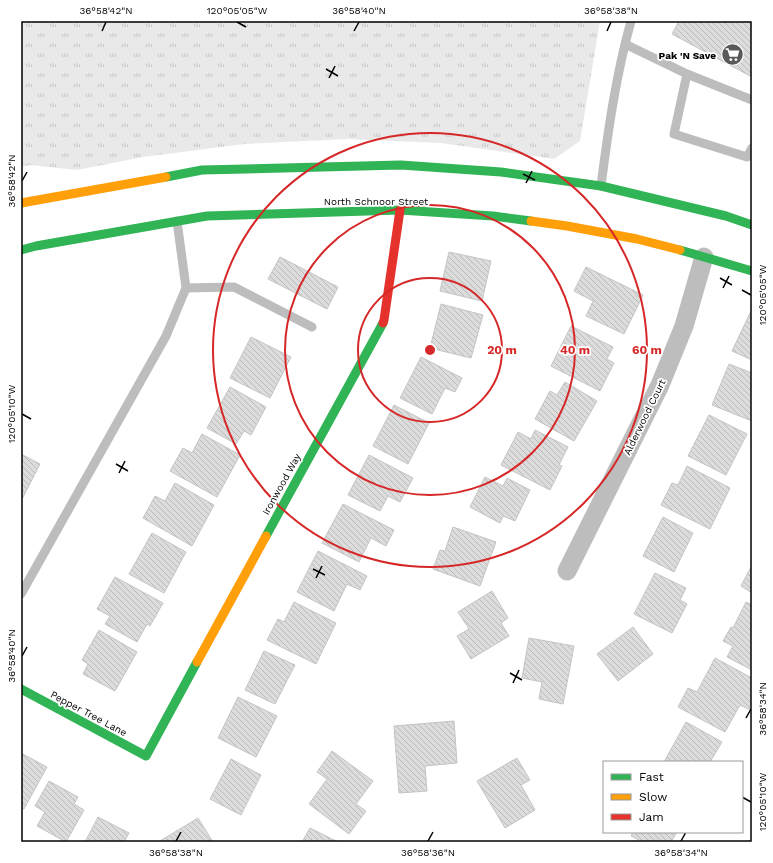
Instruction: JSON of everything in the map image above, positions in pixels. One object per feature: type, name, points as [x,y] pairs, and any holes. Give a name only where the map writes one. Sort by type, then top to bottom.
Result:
[{"type":"street","points":[[21,203],[202,170],[401,165],[501,172],[601,186],[726,216],[752,225]]},
{"type":"street","name":"North Schnoor Street","points":[[21,250],[36,246],[207,216],[400,210],[493,216],[567,226],[636,239],[752,271]]},
{"type":"street","name":"Ironwood Way","points":[[146,756],[384,320],[400,210]]},
{"type":"street","name":"Alderwood Court","points":[[567,571],[660,385],[684,326],[704,257]]},
{"type":"street","name":"Pepper Tree Lane","points":[[21,689],[146,756]]},
{"type":"lane","points":[[601,186],[609,122],[630,21]]},
{"type":"lane","points":[[625,44],[687,74],[752,100]]},
{"type":"lane","points":[[687,74],[674,134],[747,157],[752,148]]},
{"type":"lane","points":[[21,594],[166,336],[186,288],[177,221]]},
{"type":"lane","points":[[186,288],[234,287],[312,327]]},
{"type":"green space","points":[[21,21],[600,21],[580,141],[554,159],[441,143],[346,139],[244,144],[143,157],[77,170],[30,165],[21,167]]},
{"type":"building","name":"Pak 'N Save","points":[[679,21],[752,21],[752,77],[672,34]]},
{"type":"building","points":[[449,252],[491,261],[482,301],[440,291]]},
{"type":"building","points":[[280,257],[338,287],[327,309],[268,279]]},
{"type":"building","points":[[586,267],[643,295],[624,334],[586,316],[593,301],[574,291]]},
{"type":"building","points":[[441,304],[483,315],[471,358],[430,348]]},
{"type":"building","points":[[752,311],[752,360],[732,351]]},
{"type":"building","points":[[571,326],[613,347],[607,359],[614,363],[600,391],[551,366]]},
{"type":"building","points":[[251,337],[291,357],[270,398],[230,378]]},
{"type":"building","points":[[421,357],[462,378],[455,392],[445,388],[432,414],[400,398]]},
{"type":"building","points":[[729,364],[752,373],[752,421],[712,405]]},
{"type":"building","points":[[565,382],[597,401],[574,441],[535,419],[550,391],[557,395]]},
{"type":"building","points":[[230,387],[266,407],[251,435],[244,431],[236,444],[207,428]]},
{"type":"building","points":[[394,405],[429,423],[408,464],[373,446]]},
{"type":"building","points":[[709,415],[747,434],[726,475],[688,456]]},
{"type":"building","points":[[535,430],[568,447],[559,465],[562,466],[550,490],[501,465],[518,432],[531,439]]},
{"type":"building","points":[[202,434],[240,455],[217,497],[170,471],[183,448],[192,453]]},
{"type":"building","points":[[21,454],[40,464],[21,501]]},
{"type":"building","points":[[369,455],[413,478],[400,502],[388,496],[380,511],[348,495]]},
{"type":"building","points":[[687,466],[730,488],[710,529],[661,505],[672,483],[678,485]]},
{"type":"building","points":[[485,477],[503,486],[507,478],[530,490],[515,521],[503,516],[500,523],[470,507]]},
{"type":"building","points":[[175,483],[214,505],[192,546],[143,518],[155,496],[165,501]]},
{"type":"building","points":[[343,504],[394,530],[386,546],[371,538],[359,562],[322,543]]},
{"type":"building","points":[[663,517],[693,533],[674,572],[643,556]]},
{"type":"building","points":[[453,527],[496,542],[480,586],[433,569],[440,550],[445,551]]},
{"type":"building","points":[[152,533],[186,552],[164,593],[129,574]]},
{"type":"building","points":[[318,551],[367,576],[360,590],[347,584],[334,611],[297,592]]},
{"type":"building","points":[[752,565],[752,593],[741,586]]},
{"type":"building","points":[[655,573],[686,588],[680,600],[687,604],[672,633],[634,614]]},
{"type":"building","points":[[115,577],[163,603],[150,626],[147,624],[137,642],[105,624],[110,616],[97,609]]},
{"type":"building","points":[[492,591],[508,618],[501,623],[509,636],[471,659],[457,636],[469,629],[458,612]]},
{"type":"building","points":[[294,602],[336,623],[316,664],[267,640],[278,619],[284,622]]},
{"type":"building","points":[[746,602],[752,605],[752,670],[727,657],[733,646],[723,641],[731,627],[733,628]]},
{"type":"building","points":[[633,627],[653,654],[618,681],[597,654]]},
{"type":"building","points":[[99,630],[137,652],[115,691],[83,674],[88,664],[82,660]]},
{"type":"building","points":[[529,638],[574,646],[563,704],[539,699],[542,682],[522,678]]},
{"type":"building","points":[[264,651],[295,665],[275,704],[245,690]]},
{"type":"building","points":[[715,658],[752,678],[752,711],[740,705],[725,732],[678,707],[688,688],[697,692]]},
{"type":"building","points":[[238,697],[277,716],[256,757],[218,738]]},
{"type":"building","points":[[454,721],[457,763],[425,766],[427,791],[399,793],[394,726]]},
{"type":"building","points":[[686,722],[722,742],[711,761],[665,761]]},
{"type":"building","points":[[332,751],[373,781],[356,804],[366,811],[349,834],[309,804],[327,779],[317,772]]},
{"type":"building","points":[[21,753],[47,767],[24,809],[21,808]]},
{"type":"building","points":[[517,758],[530,780],[521,785],[535,810],[505,828],[477,781]]},
{"type":"building","points":[[231,759],[261,775],[241,815],[210,799]]},
{"type":"building","points":[[49,781],[78,797],[74,804],[84,810],[66,842],[37,826],[45,812],[35,806]]},
{"type":"building","points":[[98,817],[129,833],[124,842],[85,842]]},
{"type":"building","points":[[198,818],[213,842],[160,842],[160,841]]},
{"type":"building","points":[[310,828],[338,842],[302,842]]},
{"type":"building","points":[[632,833],[676,833],[671,842],[643,842],[631,836]]},
{"type":"traffic: fast","points":[[166,177],[202,170],[401,165],[501,172],[601,186],[726,216],[752,225]]},
{"type":"traffic: fast","points":[[21,250],[36,246],[207,216],[400,210],[493,216],[531,221]]},
{"type":"traffic: fast","points":[[680,250],[752,271]]},
{"type":"traffic: fast","points":[[266,536],[383,323]]},
{"type":"traffic: fast","points":[[21,689],[146,756],[197,662]]},
{"type":"traffic: slow","points":[[21,203],[166,177]]},
{"type":"traffic: slow","points":[[531,221],[637,239],[680,250]]},
{"type":"traffic: slow","points":[[197,662],[266,536]]},
{"type":"traffic: jam","points":[[383,323],[400,210]]},
{"type":"place","name":"Pak 'N Save","points":[[732,55]]}]
